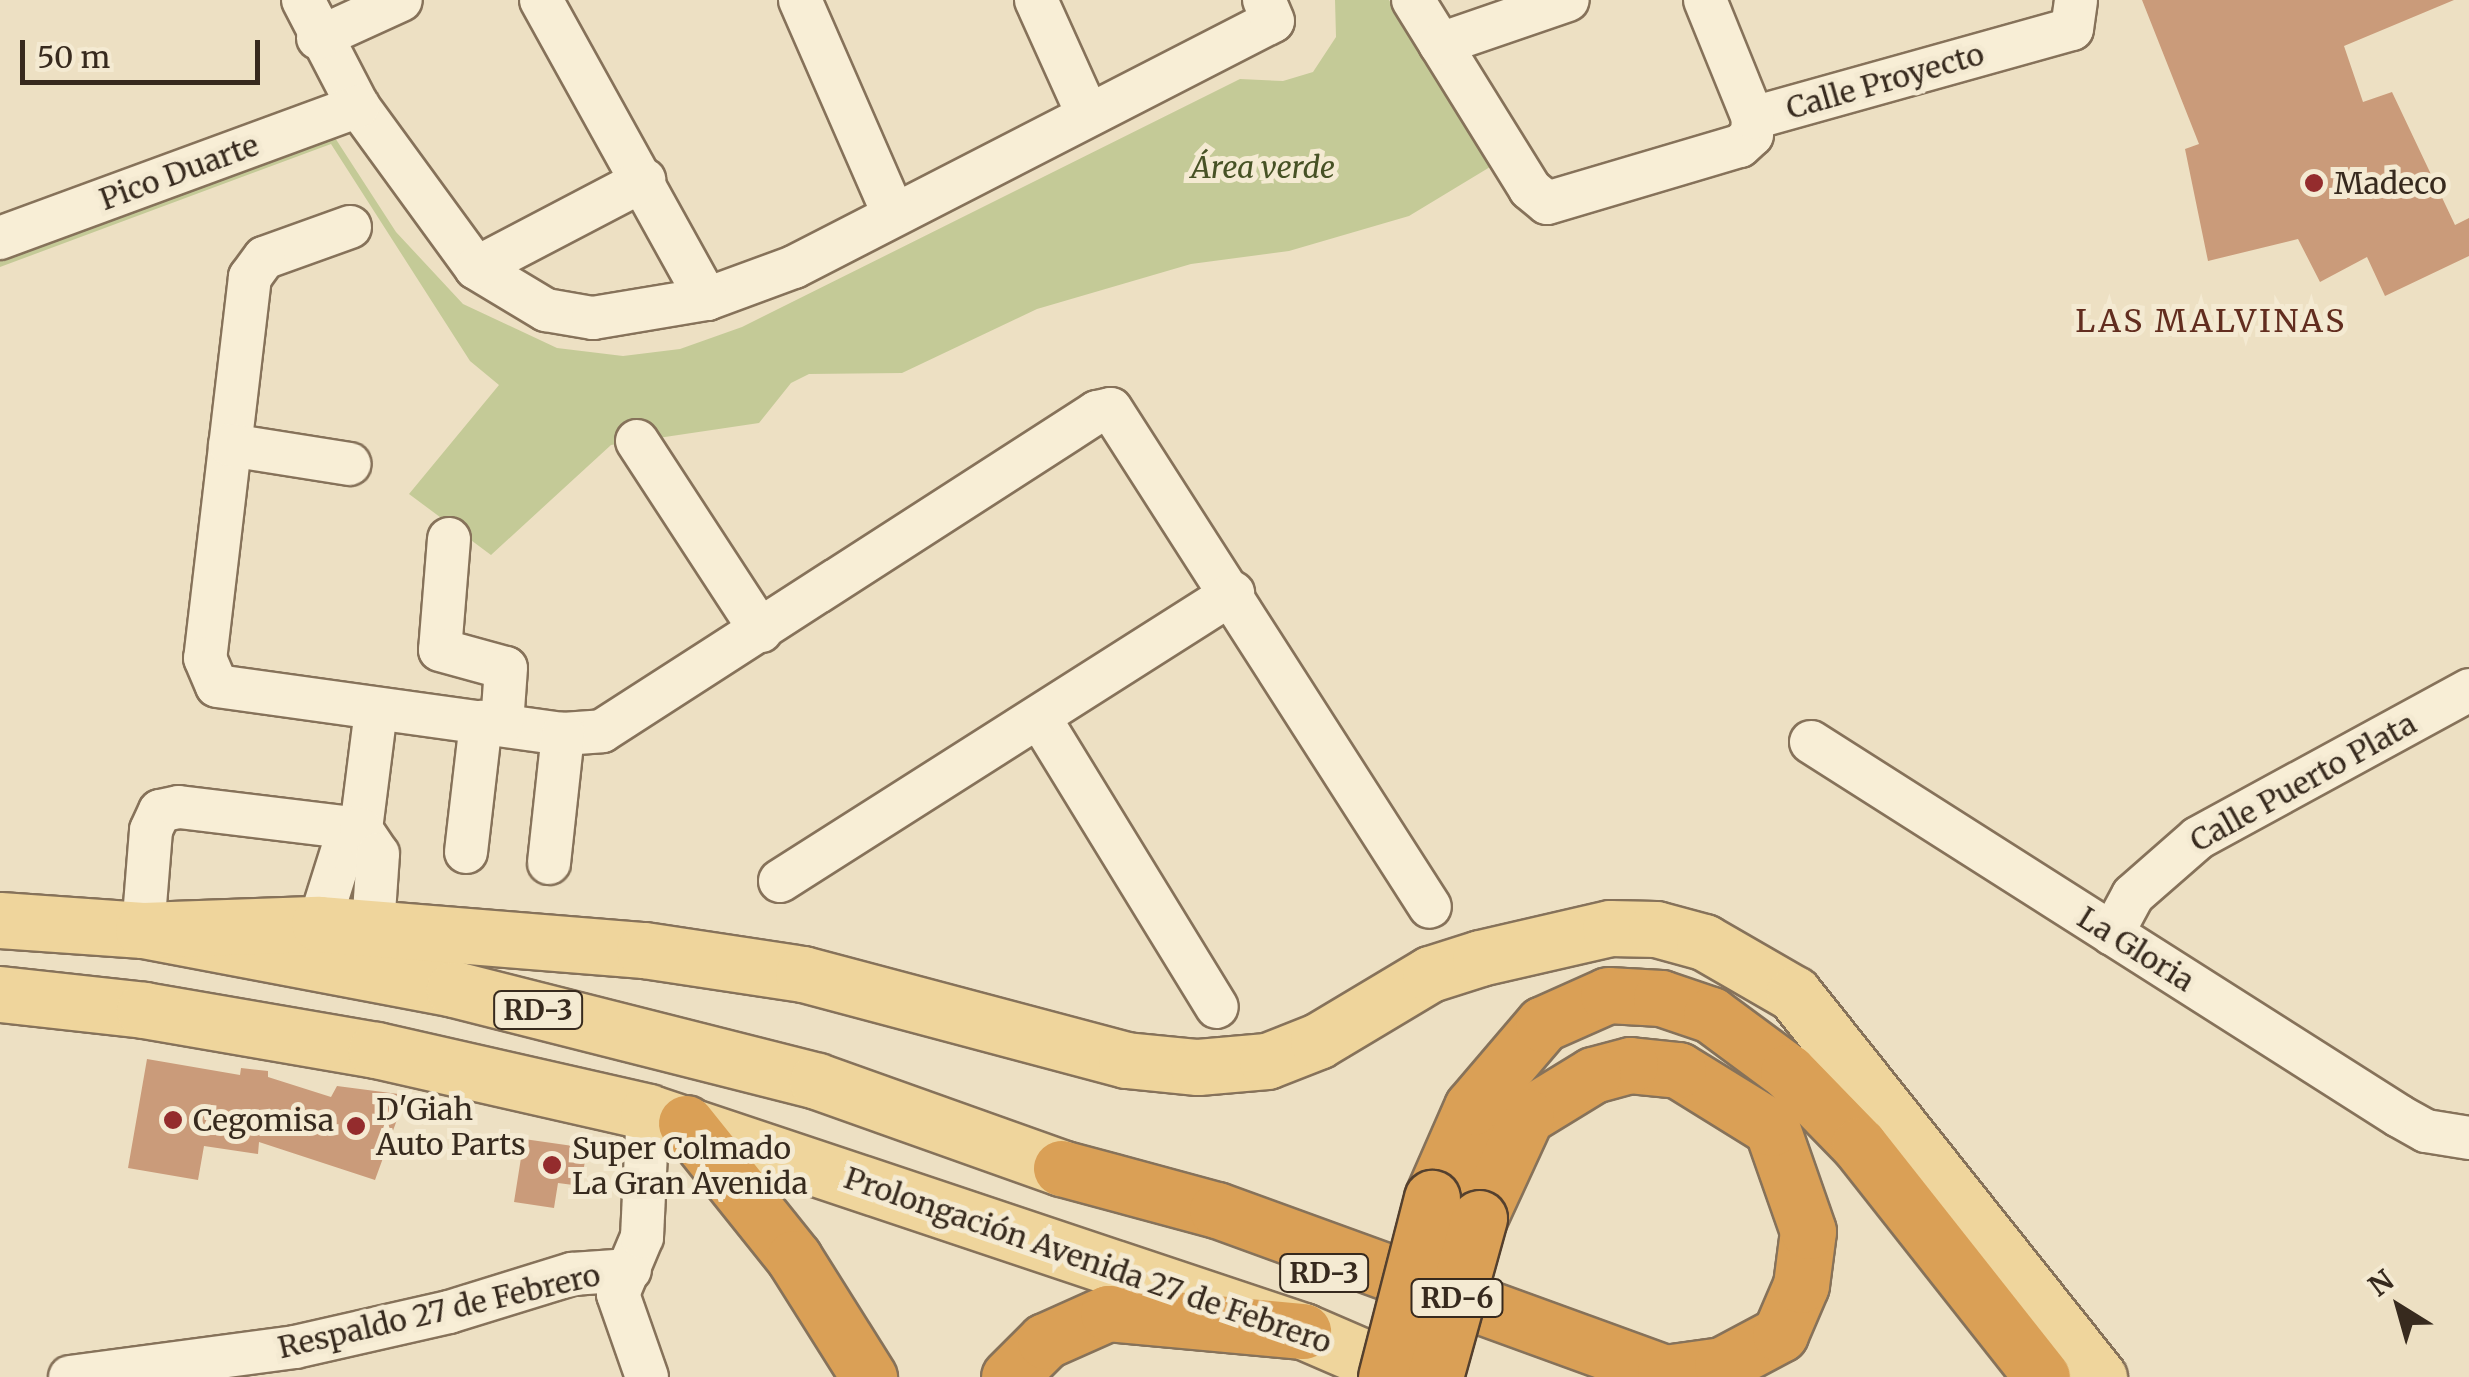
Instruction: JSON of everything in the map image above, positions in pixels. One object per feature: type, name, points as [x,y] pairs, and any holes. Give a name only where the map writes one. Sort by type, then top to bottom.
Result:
[{"type":"highway","points":[[1456,1208],[1472,1107],[1543,1024],[1608,995],[1661,998],[1711,1015],[1788,1072],[1859,1145],[2042,1377]]},
{"type":"highway","points":[[1061,1168],[1218,1210],[1665,1373],[1722,1365],[1780,1334],[1801,1285],[1808,1231],[1772,1128],[1678,1070],[1630,1065],[1593,1075],[1526,1116],[1456,1208]]},
{"type":"highway","points":[[667,1117],[794,1258],[869,1377]]},
{"type":"highway","name":"RD-3","points":[[1061,1168],[1587,1377]]},
{"type":"highway","name":"RD-6","points":[[1386,1377],[1456,1208]]},
{"type":"highway","name":"RD-6","points":[[1435,1377],[1456,1208]]},
{"type":"highway","points":[[1966,1280],[2076,1377]]},
{"type":"highway","points":[[1009,1377],[1045,1341],[1108,1312],[1302,1331]]},
{"type":"main road","name":"RD-3","points":[[0,920],[143,930],[454,988],[798,1076],[1061,1168]]},
{"type":"main road","points":[[143,930],[374,926],[644,950],[803,974],[1126,1060],[1198,1068],[1266,1061],[1300,1048],[1430,974],[1480,958],[1610,928],[1656,930],[1704,942],[1794,994],[2099,1377]]},
{"type":"main road","name":"Prolongación Avenida 27 de Febrero","points":[[0,994],[144,1010],[376,1050],[667,1117],[1302,1331],[1410,1377]]},
{"type":"street","points":[[401,0],[311,19],[358,106],[476,268],[546,310],[593,318],[707,299],[794,266],[892,211],[1272,21],[1264,0]]},
{"type":"street","points":[[541,0],[707,299]]},
{"type":"street","points":[[800,0],[892,211]]},
{"type":"street","points":[[1036,0],[1087,114]]},
{"type":"street","points":[[1413,0],[1440,44],[1568,0]]},
{"type":"street","points":[[1705,0],[1753,118]]},
{"type":"street","name":"Calle Proyecto","points":[[1440,44],[1530,189],[1547,203],[1740,146],[1752,136],[1753,118],[2074,15]]},
{"type":"street","name":"Pico Duarte","points":[[0,238],[358,106]]},
{"type":"street","points":[[476,268],[644,180]]},
{"type":"street","points":[[350,226],[254,266],[230,445],[208,676],[217,686],[563,734],[602,731],[1096,412],[1111,409],[1234,593],[1430,908]]},
{"type":"street","points":[[637,441],[761,631]]},
{"type":"street","points":[[230,445],[350,464]]},
{"type":"street","points":[[449,539],[440,650],[506,668],[466,852]]},
{"type":"street","points":[[780,881],[1234,593]]},
{"type":"street","name":"Calle Puerto Plata","points":[[2112,934],[2133,895],[2198,838],[2469,690]]},
{"type":"street","points":[[320,924],[343,848],[361,830],[376,711]]},
{"type":"street","points":[[1039,717],[1217,1006]]},
{"type":"street","points":[[550,863],[563,734]]},
{"type":"street","name":"La Gloria","points":[[1810,742],[2413,1123],[2454,1139],[2469,1138]]},
{"type":"street","points":[[143,930],[152,830],[160,811],[178,807],[361,830],[378,854],[374,926]]},
{"type":"street","points":[[647,1377],[618,1294],[642,1237],[667,1117]]},
{"type":"street","name":"Respaldo 27 de Febrero","points":[[70,1377],[295,1347],[449,1312],[572,1274],[630,1270]]},
{"type":"green space","name":"Área verde","points":[[1335,0],[1389,0],[1490,167],[1409,216],[1289,251],[1191,264],[1037,309],[902,373],[809,374],[791,383],[759,423],[611,445],[491,555],[409,494],[499,385],[470,361],[331,144],[0,267],[0,251],[328,127],[396,232],[463,304],[557,348],[623,356],[680,349],[742,327],[1240,79],[1283,81],[1313,72],[1336,37]]},
{"type":"building","name":"Madeco","points":[[2142,0],[2454,0],[2344,46],[2363,102],[2392,92],[2455,225],[2469,218],[2469,256],[2385,296],[2367,257],[2320,282],[2298,239],[2208,261],[2185,149],[2199,144]]},
{"type":"building","points":[[147,1059],[240,1075],[241,1068],[268,1071],[268,1077],[331,1097],[337,1086],[406,1095],[375,1180],[259,1142],[258,1154],[204,1146],[198,1180],[128,1168]]},
{"type":"building","name":"Super Colmado La Gran Avenida","points":[[524,1139],[587,1148],[581,1186],[558,1183],[554,1208],[514,1202]]},
{"type":"place","name":"Madeco","points":[[2314,183]]},
{"type":"place","name":"Cegomisa","points":[[173,1120]]},
{"type":"place","name":"D'Giah Auto Parts","points":[[356,1126]]},
{"type":"place","name":"Super Colmado La Gran Avenida","points":[[552,1165]]},
{"type":"district","name":"LAS MALVINAS","points":[[2211,321]]}]
